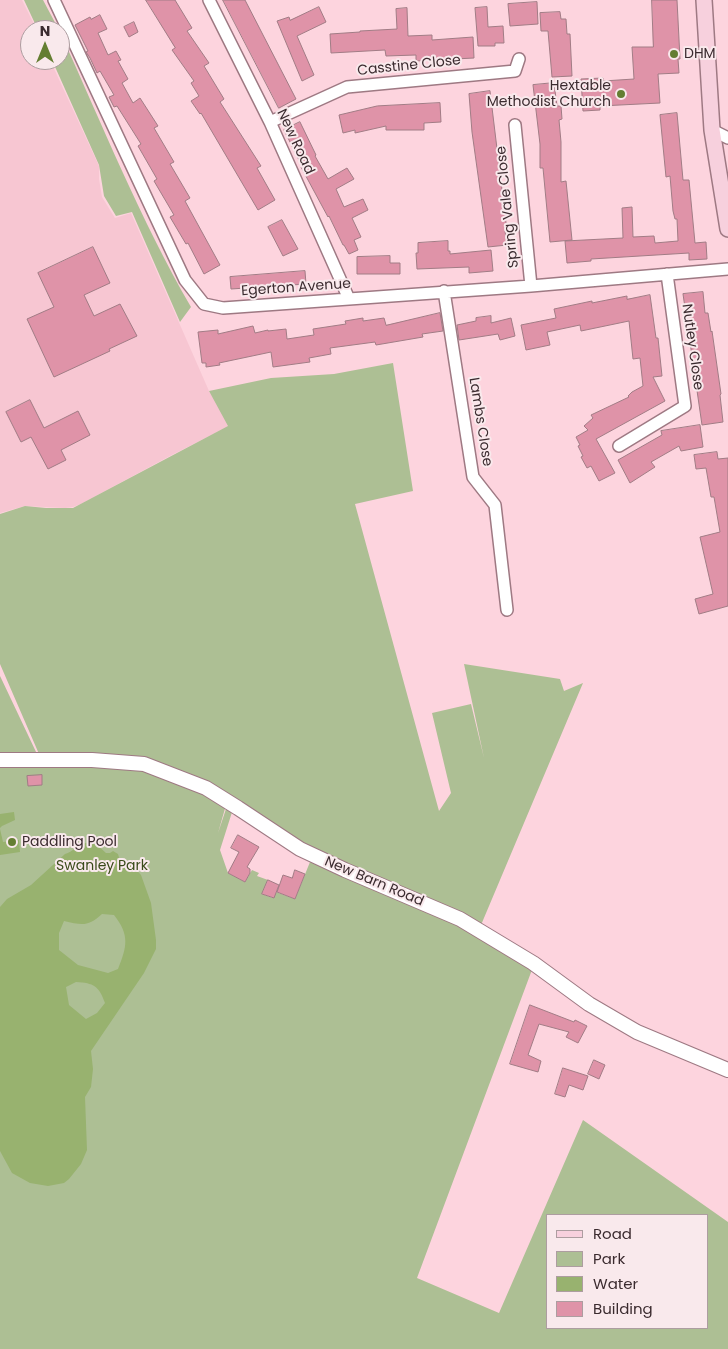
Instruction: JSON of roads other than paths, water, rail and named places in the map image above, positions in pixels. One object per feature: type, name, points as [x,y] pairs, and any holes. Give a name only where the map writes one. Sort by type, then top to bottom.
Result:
[{"type":"main road","points":[[704,0],[712,130],[728,229]]},
{"type":"street","name":"Egerton Avenue","points":[[54,0],[184,280],[204,304],[224,308],[531,286],[728,269]]},
{"type":"street","name":"New Road","points":[[210,0],[270,122],[350,299]]},
{"type":"street","name":"Casstine Close","points":[[270,122],[347,87],[515,71],[519,59]]},
{"type":"street","name":"Spring Vale Close","points":[[516,125],[531,286]]},
{"type":"street","points":[[712,130],[728,138]]},
{"type":"street","name":"Nutley Close","points":[[619,446],[685,406],[667,274]]},
{"type":"street","name":"Lambs Close","points":[[444,291],[473,477],[495,506],[507,610]]},
{"type":"street","name":"New Barn Road","points":[[0,760],[92,760],[144,764],[206,788],[300,849],[478,928],[533,963],[588,1004],[637,1032],[728,1070]]},
{"type":"water","name":"Paddling Pool","points":[[14,812],[15,820],[0,828],[0,814]]},
{"type":"water","name":"Paddling Pool","points":[[0,829],[3,842],[19,840],[20,852],[0,855]]},
{"type":"water","points":[[82,844],[96,844],[106,853],[113,851],[118,854],[120,861],[129,862],[141,875],[151,903],[156,949],[144,973],[91,1051],[93,1069],[91,1087],[85,1097],[87,1150],[81,1164],[64,1183],[48,1186],[30,1183],[12,1173],[0,1151],[0,907],[7,899],[31,885],[65,854]],"holes":[[[102,914],[114,915],[125,935],[125,948],[118,969],[108,973],[78,965],[59,950],[59,933],[64,921],[85,924]],[[76,982],[95,986],[105,1003],[97,1013],[86,1019],[69,1005],[66,987]]]},
{"type":"place","name":"DHM","points":[[674,54]]},
{"type":"place","name":"Hextable Methodist Church","points":[[621,94]]},
{"type":"place","name":"Paddling Pool","points":[[12,842]]},
{"type":"park label","name":"Swanley Park","points":[[102,866]]}]
